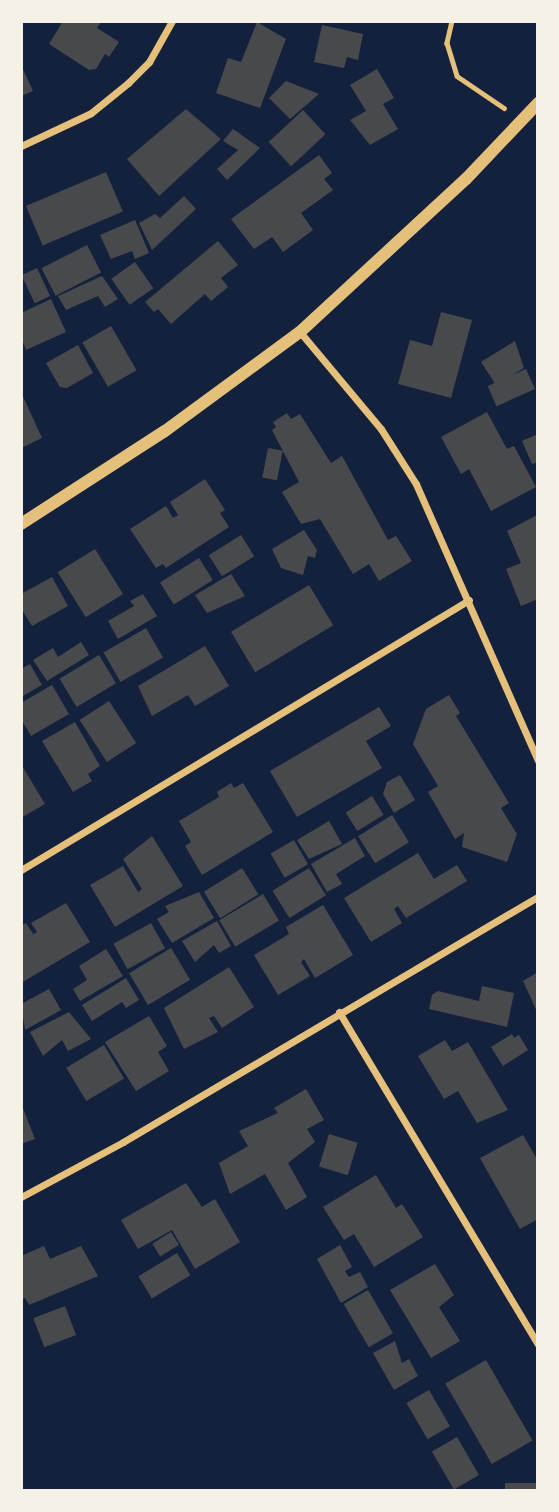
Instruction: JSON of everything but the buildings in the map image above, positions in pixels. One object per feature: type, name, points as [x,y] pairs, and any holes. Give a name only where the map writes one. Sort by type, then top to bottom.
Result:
[{"type":"street","points":[[21,146],[91,113],[128,83],[149,62],[172,21]]},
{"type":"street","points":[[21,524],[165,431],[300,332],[466,179],[538,103]]},
{"type":"street","points":[[300,332],[403,461],[469,600],[538,760]]},
{"type":"street","points":[[21,870],[469,600]]},
{"type":"street","points":[[21,1197],[123,1142],[339,1012],[538,897]]},
{"type":"street","points":[[339,1012],[538,1344]]},
{"type":"path","points":[[452,21],[447,43],[457,76],[482,89],[519,123]]}]
